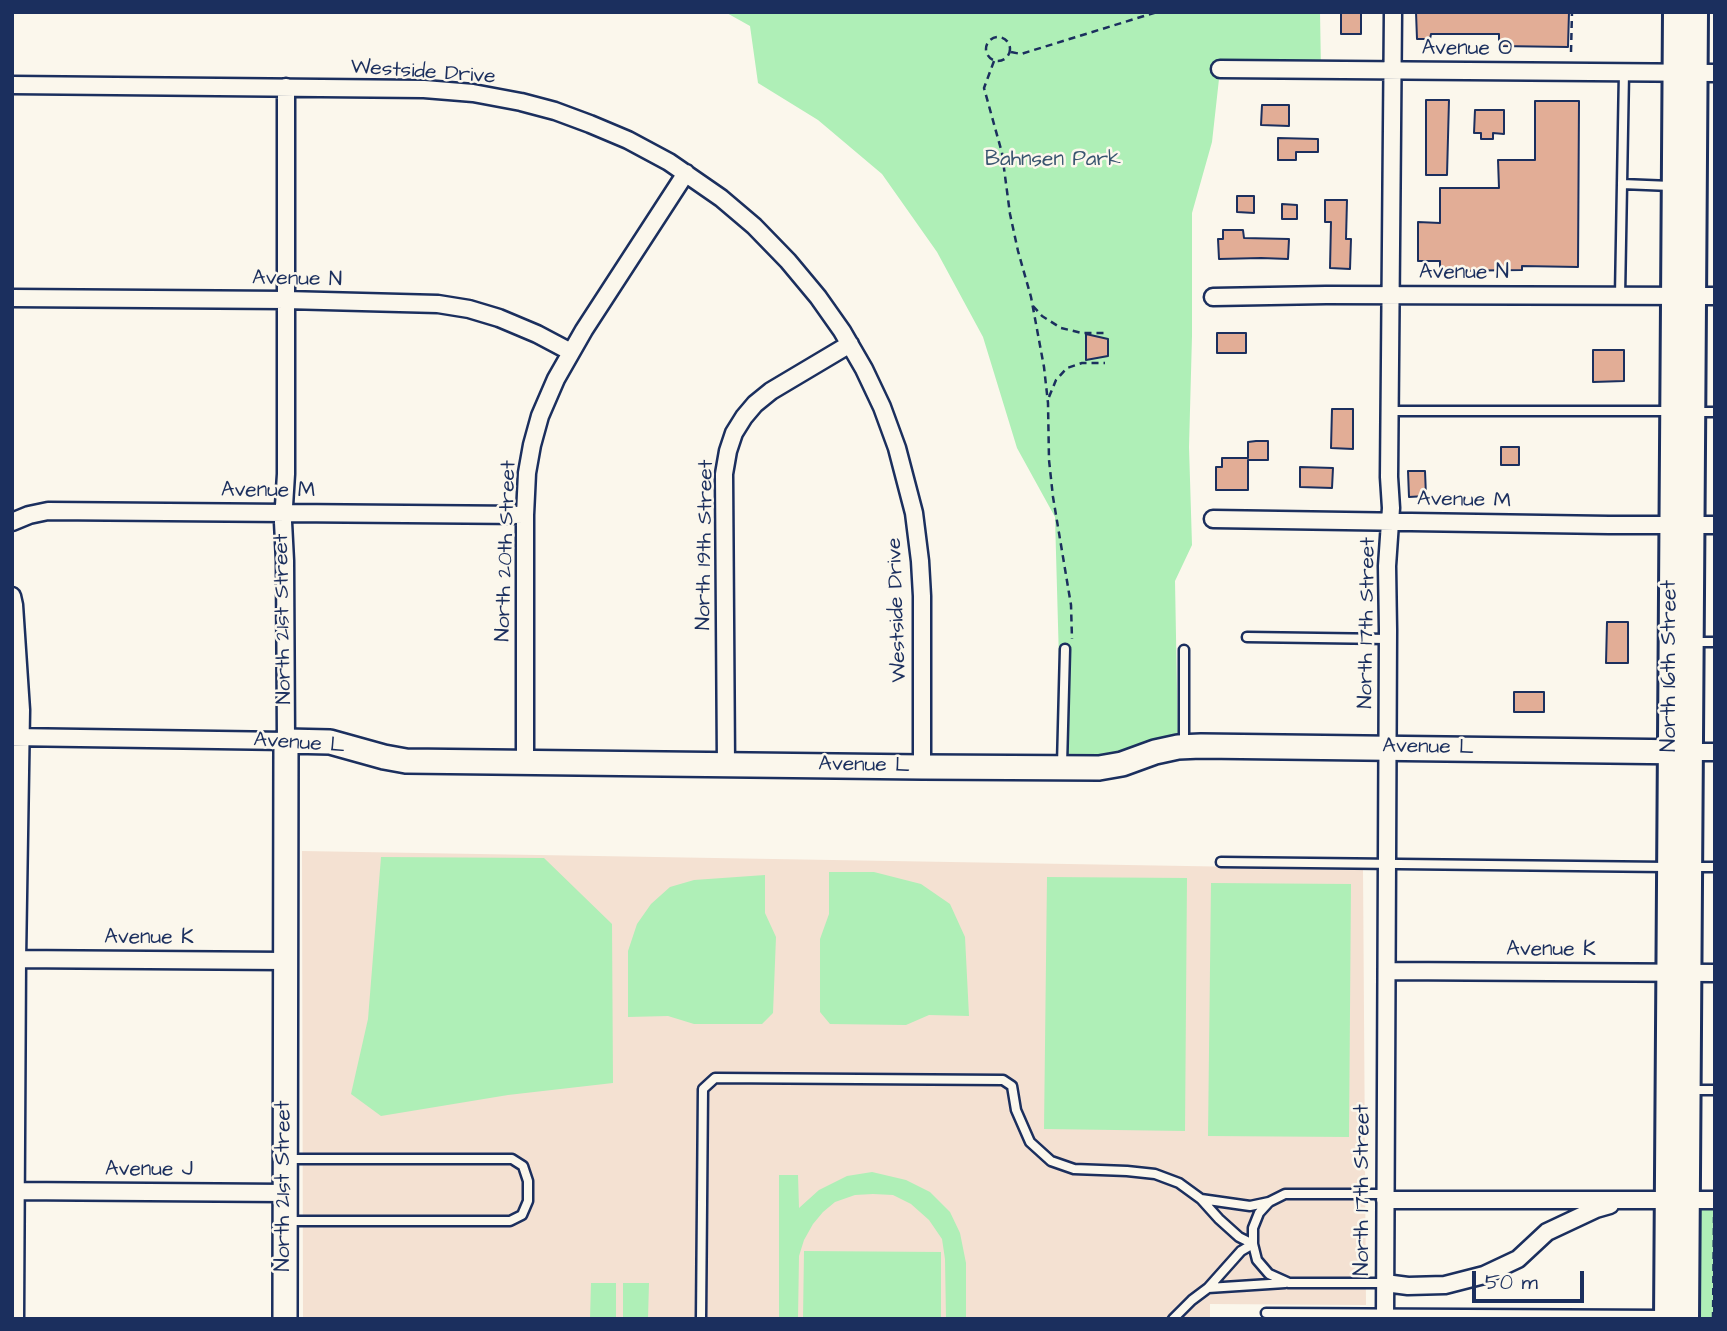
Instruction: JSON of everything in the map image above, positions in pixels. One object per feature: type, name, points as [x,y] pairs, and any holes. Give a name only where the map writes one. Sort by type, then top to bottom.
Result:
[{"type":"main road","name":"North 16th Street","points":[[1675,12],[1695,72]]},
{"type":"main road","name":"North 16th Street","points":[[1676,1317],[1680,751],[1692,642],[1693,525],[1694,296],[1684,187],[1695,72],[1695,12]]},
{"type":"street","name":"North 17th Street","points":[[1385,1317],[1387,566],[1390,521],[1393,12]]},
{"type":"street","name":"Avenue O","points":[[1220,69],[1695,72]]},
{"type":"street","name":"Westside Drive","points":[[12,85],[424,89],[473,93],[555,111],[628,140],[686,173],[721,198],[754,226],[818,296],[850,344],[882,407],[903,468],[914,513],[920,561],[922,767]]},
{"type":"street","name":"North 21st Street","points":[[285,1319],[286,87]]},
{"type":"street","name":"North 20th Street","points":[[525,762],[526,515],[527,473],[532,445],[540,416],[571,352],[686,173]]},
{"type":"street","name":"Avenue N","points":[[1213,297],[1694,296]]},
{"type":"street","name":"Avenue N","points":[[12,298],[438,304],[499,318],[571,352]]},
{"type":"street","name":"North 19th Street","points":[[726,765],[724,474],[728,451],[734,433],[755,404],[771,391],[850,344]]},
{"type":"street","name":"Avenue M","points":[[12,522],[48,511],[526,515]]},
{"type":"street","name":"Avenue M","points":[[1213,519],[1693,525]]},
{"type":"street","points":[[12,596],[21,710],[16,737],[15,1319]]},
{"type":"street","name":"Avenue L","points":[[16,737],[330,742],[406,761],[922,767],[1098,768],[1122,764],[1154,752],[1184,747],[1715,752]]},
{"type":"street","name":"Avenue K","points":[[15,959],[285,961]]},
{"type":"street","name":"Avenue K","points":[[1387,971],[1715,973]]},
{"type":"street","name":"Avenue J","points":[[14,1191],[285,1193]]},
{"type":"street","points":[[1385,1197],[1715,1200]]},
{"type":"street","points":[[1385,1283],[1408,1286],[1445,1285],[1484,1275],[1518,1259],[1547,1232],[1596,1209],[1625,1200]]},
{"type":"lane","points":[[1620,296],[1624,72]]},
{"type":"lane","points":[[1622,184],[1684,187]]},
{"type":"lane","points":[[1390,411],[1693,412]]},
{"type":"lane","points":[[1247,637],[1388,639]]},
{"type":"lane","points":[[1062,768],[1068,649]]},
{"type":"lane","points":[[1184,650],[1184,747]]},
{"type":"lane","points":[[1221,862],[1715,867]]},
{"type":"lane","points":[[701,1319],[703,1089],[715,1078],[1003,1080],[1012,1086],[1016,1110],[1030,1142],[1051,1161],[1074,1169],[1155,1174],[1179,1183],[1201,1199],[1239,1237],[1253,1244]]},
{"type":"lane","points":[[1678,1090],[1715,1090]]},
{"type":"lane","points":[[285,1158],[512,1158],[523,1166],[528,1181],[528,1201],[523,1215],[510,1221],[285,1220]]},
{"type":"lane","points":[[1201,1199],[1250,1206],[1269,1202],[1285,1194],[1385,1197]]},
{"type":"lane","points":[[1269,1202],[1259,1213],[1253,1228],[1253,1244],[1257,1260],[1269,1274],[1289,1283]]},
{"type":"lane","points":[[1173,1319],[1208,1288],[1241,1251],[1253,1244]]},
{"type":"lane","points":[[1208,1288],[1289,1283],[1385,1283]]},
{"type":"lane","points":[[1266,1313],[1385,1317],[1676,1317]]},
{"type":"path","points":[[1010,52],[1020,54],[1157,12]]},
{"type":"path","points":[[1571,52],[1572,12]]},
{"type":"path","points":[[1000,36],[1007,40],[1011,48],[1006,59],[994,61],[986,52],[987,44],[992,38],[1000,36]]},
{"type":"path","points":[[994,61],[984,88],[1002,153],[1010,214],[1027,278],[1044,367],[1053,497],[1071,605],[1068,649]]},
{"type":"path","points":[[1033,305],[1042,316],[1061,328],[1082,333],[1105,333]]},
{"type":"path","points":[[1048,400],[1056,380],[1067,368],[1082,363],[1105,363]]},
{"type":"path","points":[[1713,1319],[1714,1217]]},
{"type":"shaded area","points":[[302,851],[1363,869],[1366,1305],[1210,1304],[1210,1319],[303,1319]]},
{"type":"green space","name":"Bahnsen Park","points":[[725,12],[1320,12],[1321,70],[1220,70],[1212,142],[1192,213],[1189,447],[1192,545],[1175,581],[1178,747],[1062,768],[1055,517],[1017,448],[983,337],[937,252],[882,174],[818,120],[758,83],[750,26]]},
{"type":"green space","points":[[381,857],[544,858],[612,924],[613,1083],[508,1095],[381,1116],[351,1094],[368,1019]]},
{"type":"green space","points":[[829,872],[874,872],[921,884],[950,904],[965,937],[969,1016],[929,1015],[906,1025],[830,1024],[820,1012],[820,939],[829,914]]},
{"type":"green space","points":[[765,875],[765,913],[776,937],[773,1013],[762,1024],[694,1024],[668,1016],[628,1017],[628,951],[637,924],[651,904],[670,887],[694,880]]},
{"type":"green space","points":[[1047,877],[1187,878],[1185,1131],[1044,1129]]},
{"type":"green space","points":[[1211,883],[1351,884],[1349,1137],[1208,1136]]},
{"type":"green space","points":[[872,1172],[906,1180],[930,1192],[950,1212],[960,1233],[966,1263],[966,1319],[946,1319],[942,1239],[929,1220],[911,1204],[893,1195],[873,1194],[855,1195],[835,1202],[813,1224],[799,1256],[798,1319],[779,1319],[779,1175],[798,1175],[799,1208],[819,1190],[847,1176]]},
{"type":"green space","points":[[1687,1200],[1715,1200],[1715,1319],[1687,1319]]},
{"type":"green space","points":[[804,1251],[941,1252],[941,1319],[803,1319]]},
{"type":"green space","points":[[591,1283],[616,1283],[616,1319],[590,1319]]},
{"type":"green space","points":[[623,1283],[649,1283],[648,1319],[623,1319]]},
{"type":"building","points":[[1341,12],[1361,12],[1361,34],[1341,34]]},
{"type":"building","points":[[1416,12],[1569,12],[1568,47],[1499,46],[1499,34],[1431,34],[1430,39],[1417,39]]},
{"type":"building","points":[[1426,100],[1449,100],[1447,175],[1426,175]]},
{"type":"building","points":[[1535,101],[1579,101],[1578,267],[1522,266],[1522,270],[1440,271],[1440,261],[1418,261],[1418,222],[1440,223],[1440,188],[1499,188],[1498,160],[1535,160]]},
{"type":"building","points":[[1262,105],[1289,105],[1289,126],[1261,125]]},
{"type":"building","points":[[1475,110],[1504,110],[1504,134],[1493,133],[1493,139],[1481,139],[1481,133],[1474,133]]},
{"type":"building","points":[[1278,138],[1318,139],[1318,152],[1296,152],[1296,160],[1278,160]]},
{"type":"building","points":[[1237,196],[1254,196],[1254,213],[1237,212]]},
{"type":"building","points":[[1325,200],[1347,200],[1346,239],[1351,239],[1350,269],[1330,268],[1331,222],[1325,222]]},
{"type":"building","points":[[1282,204],[1297,205],[1297,219],[1282,219]]},
{"type":"building","points":[[1223,230],[1243,230],[1244,238],[1289,239],[1288,259],[1219,259],[1218,239],[1223,239]]},
{"type":"building","points":[[1217,333],[1246,333],[1246,353],[1217,353]]},
{"type":"building","points":[[1086,334],[1108,339],[1108,356],[1086,360]]},
{"type":"building","points":[[1593,350],[1624,350],[1624,381],[1593,382]]},
{"type":"building","points":[[1332,409],[1353,409],[1353,449],[1331,448]]},
{"type":"building","points":[[1268,441],[1268,460],[1248,460],[1248,490],[1216,490],[1216,467],[1222,467],[1222,458],[1248,458],[1248,442]]},
{"type":"building","points":[[1501,447],[1519,447],[1519,465],[1501,465]]},
{"type":"building","points":[[1300,467],[1333,468],[1332,488],[1300,487]]},
{"type":"building","points":[[1408,471],[1425,471],[1426,496],[1409,497]]},
{"type":"building","points":[[1607,622],[1628,622],[1628,663],[1606,663]]},
{"type":"building","points":[[1514,692],[1544,692],[1544,712],[1514,712]]}]
